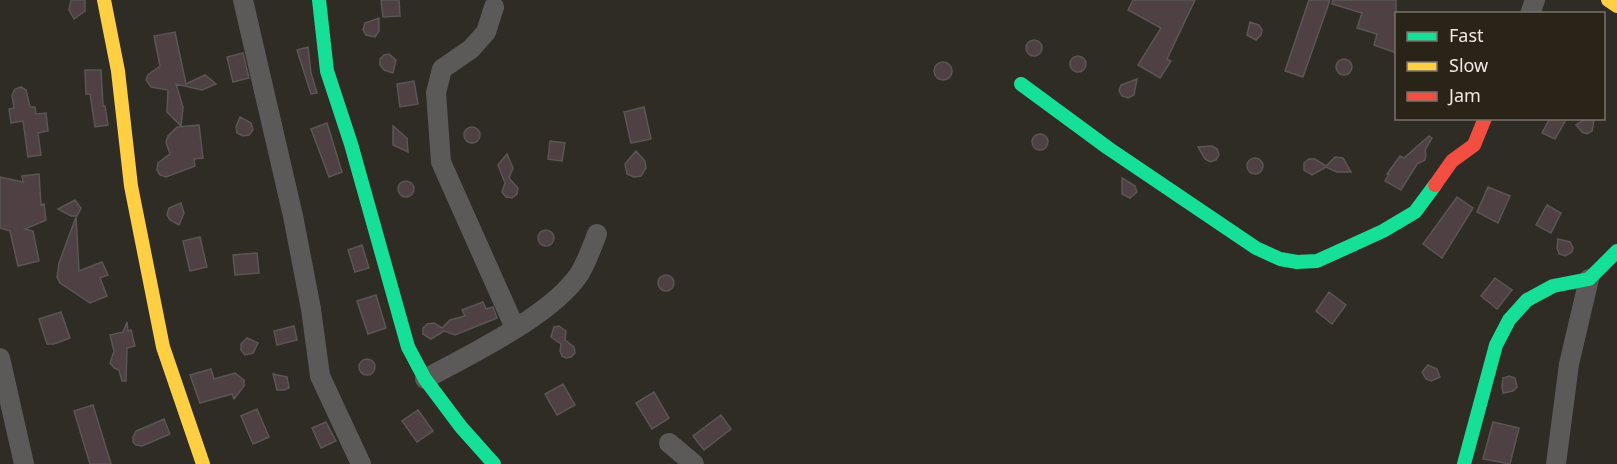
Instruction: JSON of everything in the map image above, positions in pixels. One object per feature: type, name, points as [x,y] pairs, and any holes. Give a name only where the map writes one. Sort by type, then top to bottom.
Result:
[{"type":"street","points":[[104,0],[118,70],[130,186],[164,347],[203,464]]},
{"type":"street","points":[[243,0],[294,216],[311,309],[320,376],[361,464]]},
{"type":"street","points":[[319,0],[327,71],[351,144],[408,347],[425,380],[461,427],[494,464]]},
{"type":"street","points":[[1608,0],[1617,6]]},
{"type":"street","points":[[494,7],[486,32],[471,49],[442,69],[436,93],[441,162],[515,328]]},
{"type":"street","points":[[1021,84],[1108,148],[1256,248],[1280,259],[1296,262],[1317,261],[1383,231],[1415,212],[1452,161],[1474,145],[1484,120]]},
{"type":"street","points":[[425,380],[515,328],[559,297],[580,273],[597,234]]},
{"type":"street","points":[[1556,464],[1569,364],[1589,279],[1617,251]]},
{"type":"street","points":[[1464,464],[1491,361],[1502,329],[1532,294],[1567,280],[1589,279]]},
{"type":"street","points":[[0,358],[24,464]]},
{"type":"street","points":[[669,443],[694,464]]},
{"type":"building","points":[[71,0],[85,0],[85,11],[74,19],[69,10]]},
{"type":"building","points":[[381,0],[399,0],[400,16],[383,17]]},
{"type":"building","points":[[1133,0],[1195,0],[1167,59],[1171,61],[1160,78],[1138,65],[1161,28],[1128,10]]},
{"type":"building","points":[[1309,0],[1330,0],[1303,77],[1285,71]]},
{"type":"building","points":[[1333,0],[1396,0],[1395,53],[1374,45],[1377,34],[1357,28],[1362,13],[1332,4]]},
{"type":"building","points":[[379,18],[379,31],[375,37],[366,35],[363,30],[365,23]]},
{"type":"building","points":[[1250,22],[1259,25],[1262,30],[1256,40],[1247,35]]},
{"type":"building","points":[[175,32],[186,84],[205,75],[216,84],[202,90],[176,84],[183,107],[181,126],[167,112],[168,90],[151,87],[146,80],[148,75],[160,66],[154,36]]},
{"type":"building","points":[[1034,40],[1042,48],[1034,56],[1026,48]]},
{"type":"building","points":[[308,47],[311,73],[317,93],[311,94],[297,50]]},
{"type":"building","points":[[243,53],[249,78],[233,82],[227,57]]},
{"type":"building","points":[[389,54],[396,60],[393,73],[384,70],[380,65],[380,59]]},
{"type":"building","points":[[1075,56],[1081,56],[1086,64],[1084,70],[1075,72],[1070,67],[1070,61]]},
{"type":"building","points":[[1344,59],[1352,67],[1344,75],[1336,67]]},
{"type":"building","points":[[939,62],[947,62],[952,67],[950,78],[939,80],[934,75],[934,67]]},
{"type":"building","points":[[85,70],[101,70],[103,106],[105,106],[108,125],[95,127],[90,94],[86,94]]},
{"type":"building","points":[[1137,79],[1134,95],[1128,98],[1122,96],[1119,91],[1121,85]]},
{"type":"building","points":[[414,81],[418,104],[400,107],[397,84]]},
{"type":"building","points":[[21,87],[26,90],[30,107],[35,107],[36,114],[46,113],[48,131],[38,133],[41,155],[28,157],[23,121],[11,123],[9,109],[14,108],[12,95],[15,89]]},
{"type":"building","points":[[644,107],[651,139],[631,143],[624,112]]},
{"type":"building","points":[[240,117],[251,123],[253,130],[249,135],[243,136],[237,133],[236,127]]},
{"type":"building","points":[[1549,120],[1566,120],[1555,139],[1542,133]]},
{"type":"building","points":[[1584,120],[1594,120],[1592,131],[1587,134],[1576,125]]},
{"type":"building","points":[[327,123],[342,172],[329,177],[311,129]]},
{"type":"building","points":[[199,125],[203,158],[194,159],[195,166],[166,177],[160,175],[157,170],[158,163],[170,154],[166,142],[168,136],[177,127]]},
{"type":"building","points":[[393,126],[407,138],[408,152],[393,145]]},
{"type":"building","points":[[472,127],[478,129],[480,135],[478,141],[472,143],[466,141],[464,135],[466,129]]},
{"type":"building","points":[[1040,134],[1046,136],[1048,142],[1046,148],[1040,150],[1034,148],[1032,142],[1034,136]]},
{"type":"building","points":[[1429,136],[1432,138],[1425,150],[1425,160],[1417,164],[1401,190],[1385,181],[1389,174],[1387,174],[1400,156],[1404,158]]},
{"type":"building","points":[[550,141],[565,143],[562,161],[548,159]]},
{"type":"building","points":[[1212,146],[1217,149],[1219,155],[1216,160],[1210,162],[1205,159],[1198,147]]},
{"type":"building","points":[[636,151],[645,161],[646,168],[641,176],[634,177],[627,174],[625,164]]},
{"type":"building","points":[[507,154],[513,168],[509,178],[518,188],[517,194],[512,198],[506,197],[502,192],[505,183],[498,165]]},
{"type":"building","points":[[1335,157],[1343,158],[1351,172],[1337,172],[1326,167],[1312,175],[1304,170],[1304,163],[1309,159],[1315,159],[1326,166]]},
{"type":"building","points":[[1252,158],[1258,158],[1263,166],[1261,172],[1252,174],[1247,169],[1247,163]]},
{"type":"building","points":[[39,174],[41,205],[44,204],[46,220],[25,229],[33,231],[39,261],[18,266],[10,231],[0,228],[0,177],[23,182],[22,176]]},
{"type":"building","points":[[1122,178],[1135,186],[1137,192],[1130,198],[1122,194]]},
{"type":"building","points":[[403,181],[409,181],[414,189],[412,195],[403,197],[398,192],[398,186]]},
{"type":"building","points":[[1488,187],[1510,196],[1498,223],[1477,212]]},
{"type":"building","points":[[1457,197],[1473,208],[1442,258],[1423,244]]},
{"type":"building","points":[[75,200],[81,208],[77,216],[71,216],[58,209]]},
{"type":"building","points":[[181,203],[184,213],[179,225],[170,220],[167,215],[169,208]]},
{"type":"building","points":[[1547,205],[1561,213],[1551,233],[1536,225]]},
{"type":"building","points":[[76,217],[79,271],[102,262],[108,275],[100,278],[107,296],[90,303],[60,283],[57,277],[59,263]]},
{"type":"building","points":[[543,230],[549,230],[554,238],[552,244],[543,246],[538,241],[538,235]]},
{"type":"building","points":[[200,237],[207,267],[190,271],[183,241]]},
{"type":"building","points":[[1558,239],[1570,242],[1572,252],[1565,256],[1559,254]]},
{"type":"building","points":[[362,245],[369,268],[355,272],[348,250]]},
{"type":"building","points":[[257,253],[259,273],[235,275],[233,255]]},
{"type":"building","points":[[663,275],[669,275],[674,283],[672,289],[663,291],[658,286],[658,280]]},
{"type":"building","points":[[1495,278],[1512,290],[1497,309],[1481,296]]},
{"type":"building","points":[[1329,292],[1346,305],[1332,324],[1316,311]]},
{"type":"building","points":[[376,295],[386,328],[368,334],[357,301]]},
{"type":"building","points":[[483,302],[486,309],[493,307],[497,318],[455,335],[444,331],[431,339],[423,334],[423,328],[427,324],[434,323],[442,328],[450,320],[465,316],[462,310]]},
{"type":"building","points":[[61,312],[70,338],[47,344],[39,319]]},
{"type":"building","points":[[127,322],[128,331],[131,330],[135,346],[127,348],[126,381],[122,381],[119,370],[110,363],[114,351],[110,335],[123,332]]},
{"type":"building","points":[[294,326],[297,340],[277,345],[274,331]]},
{"type":"building","points":[[559,326],[566,331],[565,340],[574,347],[575,353],[571,357],[562,356],[561,344],[551,337],[554,327]]},
{"type":"building","points":[[247,338],[258,343],[253,353],[245,355],[241,350],[241,344]]},
{"type":"building","points":[[367,359],[375,367],[367,375],[359,367]]},
{"type":"building","points":[[1428,365],[1437,369],[1440,377],[1431,381],[1426,379],[1422,372]]},
{"type":"building","points":[[211,369],[214,379],[235,373],[244,380],[244,386],[234,399],[232,394],[200,403],[190,375]]},
{"type":"building","points":[[273,374],[287,377],[289,388],[277,390]]},
{"type":"building","points":[[1509,376],[1515,378],[1517,387],[1513,391],[1503,393],[1503,378]]},
{"type":"building","points":[[563,384],[575,405],[557,415],[545,394]]},
{"type":"building","points":[[654,392],[669,418],[652,429],[636,403]]},
{"type":"building","points":[[93,405],[111,464],[90,464],[74,411]]},
{"type":"building","points":[[257,409],[269,437],[253,444],[241,416]]},
{"type":"building","points":[[418,410],[433,431],[417,442],[402,421]]},
{"type":"building","points":[[721,415],[731,429],[704,450],[693,436]]},
{"type":"building","points":[[164,419],[170,434],[142,446],[133,442],[136,431]]},
{"type":"building","points":[[326,422],[336,441],[321,448],[312,428]]},
{"type":"building","points":[[1493,422],[1519,428],[1510,464],[1483,459]]},
{"type":"traffic: fast","points":[[319,0],[327,71],[351,144],[408,347],[425,379],[461,427],[494,464]]},
{"type":"traffic: fast","points":[[1021,84],[1108,148],[1256,248],[1280,259],[1297,262],[1317,261],[1383,231],[1415,212],[1435,185]]},
{"type":"traffic: fast","points":[[1464,464],[1496,345],[1509,320],[1527,300],[1553,286],[1589,279],[1617,251]]},
{"type":"traffic: slow","points":[[104,0],[118,71],[131,186],[163,347],[203,464]]},
{"type":"traffic: slow","points":[[1608,0],[1617,6]]},
{"type":"traffic: jam","points":[[1435,185],[1452,161],[1474,145],[1484,120]]}]
